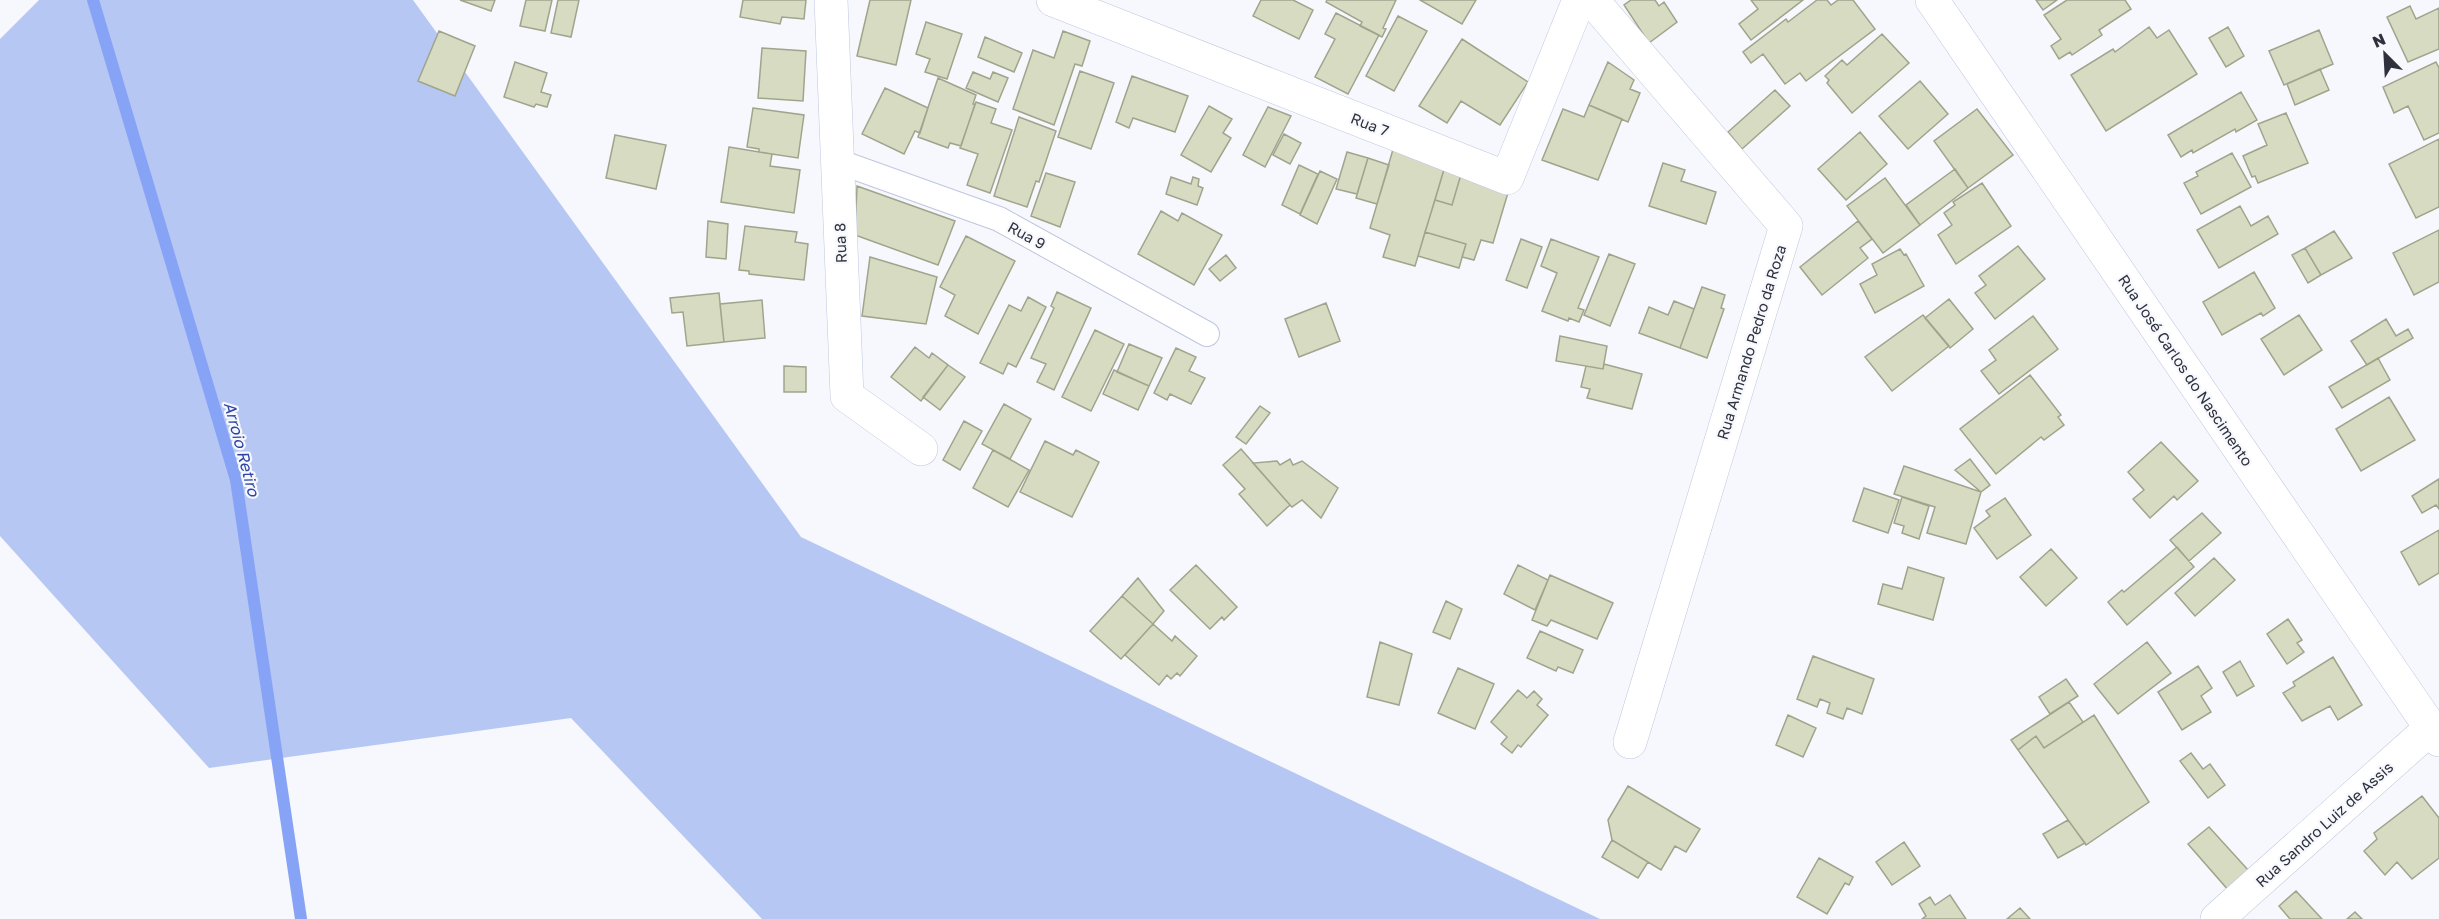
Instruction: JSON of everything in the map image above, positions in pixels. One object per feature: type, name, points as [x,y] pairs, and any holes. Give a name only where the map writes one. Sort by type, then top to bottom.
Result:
[{"type":"street","name":"Rua 8","points":[[831,0],[847,396],[921,449]]},
{"type":"street","name":"Rua 7","points":[[1053,0],[1507,178],[1579,0]]},
{"type":"street","name":"Rua Armando Pedro da Roza","points":[[1592,0],[1786,226],[1630,742]]},
{"type":"street","name":"Rua José Carlos do Nascimento","points":[[1932,0],[2435,734]]},
{"type":"street","name":"Rua Sandro Luiz de Assis","points":[[2217,919],[2435,734]]},
{"type":"lane","name":"Rua 9","points":[[837,161],[999,219],[1207,334]]},
{"type":"shaded area","points":[[39,0],[413,0],[801,537],[1600,919],[762,919],[571,718],[209,768],[0,536],[0,39]]},
{"type":"building","points":[[460,0],[495,0],[491,11]]},
{"type":"building","points":[[526,0],[552,0],[545,31],[520,26]]},
{"type":"building","points":[[558,0],[579,0],[571,37],[551,33]]},
{"type":"building","points":[[743,0],[806,0],[804,19],[782,17],[780,24],[740,17]]},
{"type":"building","points":[[870,0],[911,0],[896,65],[857,56]]},
{"type":"building","points":[[1261,0],[1293,0],[1313,10],[1299,39],[1253,16]]},
{"type":"building","points":[[1327,0],[1396,0],[1383,28],[1386,29],[1382,37],[1360,26],[1362,22],[1326,2]]},
{"type":"building","points":[[1420,0],[1476,0],[1462,24]]},
{"type":"building","points":[[1631,0],[1655,0],[1659,6],[1664,2],[1677,22],[1649,43],[1624,5]]},
{"type":"building","points":[[1751,0],[1803,0],[1751,40],[1739,24],[1758,9]]},
{"type":"building","points":[[1817,0],[1827,0],[1831,5],[1838,0],[1853,0],[1875,29],[1806,81],[1800,73],[1785,84],[1763,54],[1751,63],[1743,52],[1786,19],[1788,22]]},
{"type":"building","points":[[2036,0],[2057,0],[2043,10]]},
{"type":"building","points":[[2067,0],[2125,0],[2131,9],[2099,30],[2102,35],[2072,55],[2070,52],[2059,59],[2051,46],[2061,39],[2044,15]]},
{"type":"building","points":[[2410,6],[2416,19],[2439,8],[2439,49],[2408,62],[2387,17]]},
{"type":"building","points":[[1336,13],[1379,35],[1348,94],[1315,77],[1335,39],[1325,34]]},
{"type":"building","points":[[1398,16],[1427,31],[1394,91],[1366,76]]},
{"type":"building","points":[[926,22],[962,34],[947,79],[925,72],[930,59],[916,54]]},
{"type":"building","points":[[2149,27],[2157,38],[2169,30],[2197,74],[2106,131],[2071,75],[2113,49],[2115,52]]},
{"type":"building","points":[[2228,27],[2244,56],[2226,67],[2209,38]]},
{"type":"building","points":[[2319,30],[2333,64],[2284,85],[2269,51]]},
{"type":"building","points":[[439,31],[475,46],[455,96],[418,81]]},
{"type":"building","points":[[1063,31],[1090,41],[1082,66],[1075,64],[1054,125],[1013,109],[1033,50],[1054,58]]},
{"type":"building","points":[[1882,34],[1909,63],[1852,113],[1827,83],[1829,80],[1825,76],[1842,60],[1847,65]]},
{"type":"building","points":[[985,37],[1022,53],[1014,72],[978,57]]},
{"type":"building","points":[[1462,39],[1528,82],[1500,125],[1461,101],[1447,123],[1419,106]]},
{"type":"building","points":[[762,48],[806,51],[803,101],[758,98]]},
{"type":"building","points":[[515,62],[547,73],[541,92],[551,95],[547,107],[536,104],[534,107],[504,97]]},
{"type":"building","points":[[1608,62],[1634,80],[1630,89],[1640,93],[1628,122],[1589,105]]},
{"type":"building","points":[[2436,62],[2439,68],[2439,133],[2424,140],[2408,106],[2394,113],[2383,87]]},
{"type":"building","points":[[2320,69],[2329,90],[2295,105],[2287,84]]},
{"type":"building","points":[[1080,71],[1114,83],[1091,149],[1058,137]]},
{"type":"building","points":[[973,72],[990,79],[993,72],[1008,78],[998,102],[966,88]]},
{"type":"building","points":[[1132,76],[1188,96],[1175,132],[1133,118],[1129,128],[1116,122]]},
{"type":"building","points":[[938,78],[976,95],[961,146],[950,143],[948,148],[918,137]]},
{"type":"building","points":[[1920,81],[1948,114],[1908,149],[1879,116]]},
{"type":"building","points":[[885,88],[928,108],[920,133],[915,131],[904,154],[862,134]]},
{"type":"building","points":[[1775,90],[1790,106],[1742,149],[1728,132]]},
{"type":"building","points":[[2241,92],[2257,120],[2181,157],[2168,135]]},
{"type":"building","points":[[976,102],[996,109],[991,123],[1012,130],[990,193],[967,185],[978,154],[960,148]]},
{"type":"building","points":[[1589,105],[1622,119],[1598,180],[1542,160],[1563,109],[1584,117]]},
{"type":"building","points":[[1209,106],[1232,119],[1223,133],[1231,138],[1211,172],[1181,155]]},
{"type":"building","points":[[1268,107],[1291,116],[1265,167],[1243,155]]},
{"type":"building","points":[[753,108],[804,115],[798,158],[759,152],[759,149],[747,147]]},
{"type":"building","points":[[1977,109],[2013,155],[1968,188],[1934,141]]},
{"type":"building","points":[[2286,113],[2308,163],[2258,183],[2255,176],[2252,177],[2243,156],[2267,145],[2258,124]]},
{"type":"building","points":[[1019,117],[1056,131],[1039,182],[1036,181],[1027,207],[994,196]]},
{"type":"building","points":[[1860,132],[1887,164],[1846,200],[1818,169]]},
{"type":"building","points":[[1284,134],[1301,143],[1290,164],[1273,155]]},
{"type":"building","points":[[615,135],[666,145],[656,189],[606,178]]},
{"type":"building","points":[[2439,139],[2439,207],[2416,218],[2389,164]]},
{"type":"building","points":[[1394,146],[1445,166],[1415,266],[1383,257],[1390,235],[1370,228]]},
{"type":"building","points":[[729,147],[772,154],[770,166],[800,170],[794,213],[721,202]]},
{"type":"building","points":[[1347,152],[1368,158],[1357,194],[1336,189]]},
{"type":"building","points":[[2232,153],[2251,187],[2201,214],[2184,183],[2198,176],[2196,172]]},
{"type":"building","points":[[1368,158],[1389,165],[1377,204],[1356,198]]},
{"type":"building","points":[[1663,163],[1685,170],[1681,181],[1716,192],[1706,224],[1649,206]]},
{"type":"building","points":[[1299,165],[1318,174],[1300,214],[1282,205]]},
{"type":"building","points":[[1445,166],[1462,171],[1452,205],[1435,200]]},
{"type":"building","points":[[1955,169],[1968,188],[1920,225],[1906,205]]},
{"type":"building","points":[[1320,171],[1337,179],[1317,224],[1300,215]]},
{"type":"building","points":[[1462,171],[1510,186],[1493,243],[1481,240],[1474,260],[1462,257],[1466,244],[1425,232],[1435,200],[1452,205]]},
{"type":"building","points":[[1046,173],[1075,182],[1060,227],[1031,216]]},
{"type":"building","points":[[1171,177],[1191,184],[1193,177],[1199,179],[1198,186],[1203,188],[1197,205],[1166,194]]},
{"type":"building","points":[[1885,178],[1920,225],[1883,253],[1847,206]]},
{"type":"building","points":[[1982,183],[2011,226],[1956,264],[1938,235],[1952,225],[1944,213],[1955,205],[1953,202]]},
{"type":"building","points":[[857,186],[955,221],[938,265],[855,235]]},
{"type":"building","points":[[2240,206],[2251,226],[2268,216],[2278,234],[2219,268],[2197,230]]},
{"type":"building","points":[[1161,211],[1178,221],[1182,213],[1222,235],[1194,285],[1138,254]]},
{"type":"building","points":[[708,221],[728,224],[726,259],[706,257]]},
{"type":"building","points":[[1858,221],[1872,239],[1860,248],[1868,258],[1822,295],[1800,267]]},
{"type":"building","points":[[745,226],[797,232],[795,242],[808,244],[804,280],[749,274],[749,271],[739,270]]},
{"type":"building","points":[[2439,230],[2439,282],[2414,295],[2393,253]]},
{"type":"building","points":[[2334,231],[2352,258],[2321,275],[2305,248]]},
{"type":"building","points":[[1425,232],[1466,244],[1459,268],[1418,256]]},
{"type":"building","points":[[966,236],[1015,261],[978,334],[945,316],[955,295],[940,287]]},
{"type":"building","points":[[1521,239],[1542,247],[1527,288],[1506,280]]},
{"type":"building","points":[[1551,239],[1599,257],[1578,308],[1584,310],[1579,322],[1569,318],[1568,321],[1542,311],[1557,273],[1541,266]]},
{"type":"building","points":[[2018,246],[2045,279],[1995,319],[1975,293],[1986,285],[1979,276]]},
{"type":"building","points":[[2305,248],[2321,275],[2308,283],[2292,255]]},
{"type":"building","points":[[1900,249],[1904,255],[1906,254],[1924,286],[1875,313],[1860,284],[1877,275],[1872,264]]},
{"type":"building","points":[[1609,254],[1635,264],[1610,326],[1584,315]]},
{"type":"building","points":[[1226,255],[1236,268],[1220,281],[1209,269]]},
{"type":"building","points":[[870,257],[937,277],[926,324],[862,316]]},
{"type":"building","points":[[2254,272],[2275,308],[2263,316],[2261,313],[2222,335],[2203,302]]},
{"type":"building","points":[[1702,287],[1725,295],[1721,308],[1724,309],[1707,358],[1680,348]]},
{"type":"building","points":[[1057,292],[1091,308],[1054,390],[1037,382],[1046,364],[1031,358],[1054,308],[1051,306]]},
{"type":"building","points":[[719,293],[724,342],[687,346],[683,312],[672,313],[670,298]]},
{"type":"building","points":[[1028,297],[1046,307],[1016,367],[1008,363],[1003,374],[980,363],[1009,305],[1021,311]]},
{"type":"building","points":[[1949,299],[1973,329],[1950,348],[1925,318]]},
{"type":"building","points":[[762,300],[765,338],[724,342],[720,304]]},
{"type":"building","points":[[1674,301],[1694,309],[1680,348],[1639,333],[1649,307],[1668,315]]},
{"type":"building","points":[[1326,303],[1340,341],[1299,357],[1285,319]]},
{"type":"building","points":[[1923,315],[1949,346],[1892,391],[1865,357]]},
{"type":"building","points":[[2299,315],[2322,350],[2284,375],[2261,339]]},
{"type":"building","points":[[2033,316],[2058,349],[1999,394],[1981,371],[1996,360],[1989,350]]},
{"type":"building","points":[[2386,319],[2396,336],[2408,329],[2413,338],[2367,365],[2351,341]]},
{"type":"building","points":[[1095,330],[1124,344],[1091,411],[1062,397]]},
{"type":"building","points":[[1560,336],[1607,346],[1603,369],[1556,361]]},
{"type":"building","points":[[1129,344],[1162,358],[1149,386],[1117,372]]},
{"type":"building","points":[[915,347],[929,358],[932,353],[948,365],[921,401],[891,377]]},
{"type":"building","points":[[1176,348],[1196,357],[1189,371],[1205,378],[1191,404],[1170,394],[1167,400],[1154,393]]},
{"type":"building","points":[[2378,358],[2390,380],[2342,408],[2329,387]]},
{"type":"building","points":[[1604,364],[1642,374],[1632,409],[1587,398],[1590,389],[1581,387],[1586,366],[1603,369]]},
{"type":"building","points":[[948,365],[965,377],[940,410],[923,397]]},
{"type":"building","points":[[784,366],[806,367],[806,392],[784,392]]},
{"type":"building","points":[[1114,370],[1149,386],[1138,410],[1103,394]]},
{"type":"building","points":[[2030,375],[2061,415],[2058,417],[2064,425],[2044,440],[2041,437],[1996,474],[1960,429]]},
{"type":"building","points":[[2389,397],[2415,440],[2361,471],[2336,429]]},
{"type":"building","points":[[1004,404],[1031,419],[1010,459],[982,444]]},
{"type":"building","points":[[1260,406],[1270,413],[1246,444],[1236,437]]},
{"type":"building","points":[[964,421],[982,431],[960,470],[943,460]]},
{"type":"building","points":[[1045,441],[1073,455],[1076,450],[1099,462],[1072,517],[1020,492]]},
{"type":"building","points":[[2161,442],[2198,481],[2177,500],[2174,496],[2150,518],[2133,499],[2144,490],[2128,472]]},
{"type":"building","points":[[1241,449],[1290,505],[1267,526],[1239,494],[1245,489],[1223,465]]},
{"type":"building","points":[[993,450],[1029,470],[1008,507],[973,488]]},
{"type":"building","points":[[1290,459],[1293,465],[1302,461],[1338,488],[1321,518],[1302,500],[1292,507],[1253,463],[1277,461],[1280,465]]},
{"type":"building","points":[[1970,459],[1990,485],[1981,492],[1955,470]]},
{"type":"building","points":[[1904,466],[1981,492],[1966,544],[1927,533],[1935,507],[1894,494]]},
{"type":"building","points":[[2439,479],[2439,509],[2436,505],[2422,513],[2412,496]]},
{"type":"building","points":[[1864,488],[1899,500],[1888,533],[1853,521]]},
{"type":"building","points":[[1902,497],[1929,506],[1919,539],[1902,533],[1904,526],[1894,523]]},
{"type":"building","points":[[2005,498],[2031,535],[1997,559],[1974,528],[1990,516],[1986,511]]},
{"type":"building","points":[[2202,513],[2221,533],[2189,561],[2170,540]]},
{"type":"building","points":[[2439,530],[2439,573],[2419,585],[2401,552]]},
{"type":"building","points":[[2177,547],[2194,567],[2127,625],[2108,602],[2122,590],[2124,592]]},
{"type":"building","points":[[2051,549],[2077,578],[2046,606],[2020,577]]},
{"type":"building","points":[[2214,558],[2235,580],[2195,616],[2175,593]]},
{"type":"building","points":[[1196,565],[1237,607],[1224,620],[1222,617],[1210,629],[1170,590]]},
{"type":"building","points":[[1518,565],[1548,580],[1535,610],[1504,594]]},
{"type":"building","points":[[1908,567],[1944,578],[1933,620],[1878,604],[1883,584],[1902,589]]},
{"type":"building","points":[[1550,575],[1613,603],[1597,639],[1551,620],[1547,626],[1532,620]]},
{"type":"building","points":[[1138,578],[1164,611],[1153,624],[1122,596]]},
{"type":"building","points":[[1122,596],[1153,624],[1121,659],[1090,631]]},
{"type":"building","points":[[1446,601],[1462,609],[1450,639],[1433,632]]},
{"type":"building","points":[[2288,619],[2302,640],[2297,643],[2304,652],[2287,664],[2267,634]]},
{"type":"building","points":[[1153,624],[1172,641],[1175,636],[1197,656],[1180,676],[1177,673],[1171,679],[1167,675],[1159,685],[1125,655]]},
{"type":"building","points":[[1540,631],[1583,650],[1573,673],[1558,667],[1556,671],[1527,658]]},
{"type":"building","points":[[1380,642],[1412,654],[1399,705],[1367,697]]},
{"type":"building","points":[[2147,642],[2171,673],[2118,714],[2094,684]]},
{"type":"building","points":[[1813,656],[1874,679],[1862,714],[1847,708],[1843,719],[1827,713],[1830,703],[1820,699],[1817,707],[1797,699]]},
{"type":"building","points":[[2333,657],[2362,705],[2338,720],[2330,706],[2302,721],[2283,693],[2295,686],[2293,682]]},
{"type":"building","points":[[2240,661],[2254,686],[2237,696],[2223,672]]},
{"type":"building","points":[[2198,666],[2212,688],[2201,696],[2211,712],[2182,730],[2158,692]]},
{"type":"building","points":[[1458,668],[1494,684],[1475,729],[1438,713]]},
{"type":"building","points":[[2066,679],[2078,696],[2050,714],[2039,697]]},
{"type":"building","points":[[1518,690],[1527,698],[1534,691],[1542,699],[1537,705],[1548,715],[1521,747],[1518,745],[1512,753],[1501,744],[1507,737],[1491,722]]},
{"type":"building","points":[[2069,702],[2083,722],[2044,748],[2036,736],[2018,750],[2011,740]]},
{"type":"building","points":[[1788,715],[1816,728],[1803,757],[1776,745]]},
{"type":"building","points":[[2094,715],[2149,802],[2086,845],[2018,750],[2036,736],[2044,748]]},
{"type":"building","points":[[2191,753],[2203,769],[2210,764],[2225,785],[2208,798],[2180,761]]},
{"type":"building","points":[[1628,786],[1700,829],[1686,852],[1675,846],[1661,870],[1612,840],[1608,820]]},
{"type":"building","points":[[2422,796],[2439,818],[2439,858],[2412,879],[2397,862],[2385,875],[2364,851],[2377,839],[2374,833]]},
{"type":"building","points":[[2068,820],[2085,843],[2058,858],[2043,834]]},
{"type":"building","points":[[2209,827],[2249,871],[2230,892],[2188,844]]},
{"type":"building","points":[[1612,840],[1648,862],[1638,878],[1602,857]]},
{"type":"building","points":[[1904,842],[1920,866],[1892,885],[1876,862]]},
{"type":"building","points":[[1819,858],[1853,877],[1849,885],[1845,883],[1827,914],[1797,897]]},
{"type":"building","points":[[2296,891],[2322,919],[2290,919],[2279,906]]},
{"type":"building","points":[[1950,895],[1966,919],[1922,919],[1926,916],[1919,904],[1930,897],[1935,905]]},
{"type":"building","points":[[2020,908],[2030,919],[2007,919]]},
{"type":"building","points":[[2355,912],[2362,919],[2347,919]]},
{"type":"waterway","name":"Arroio Retiro","points":[[93,0],[236,480],[301,919]]}]
